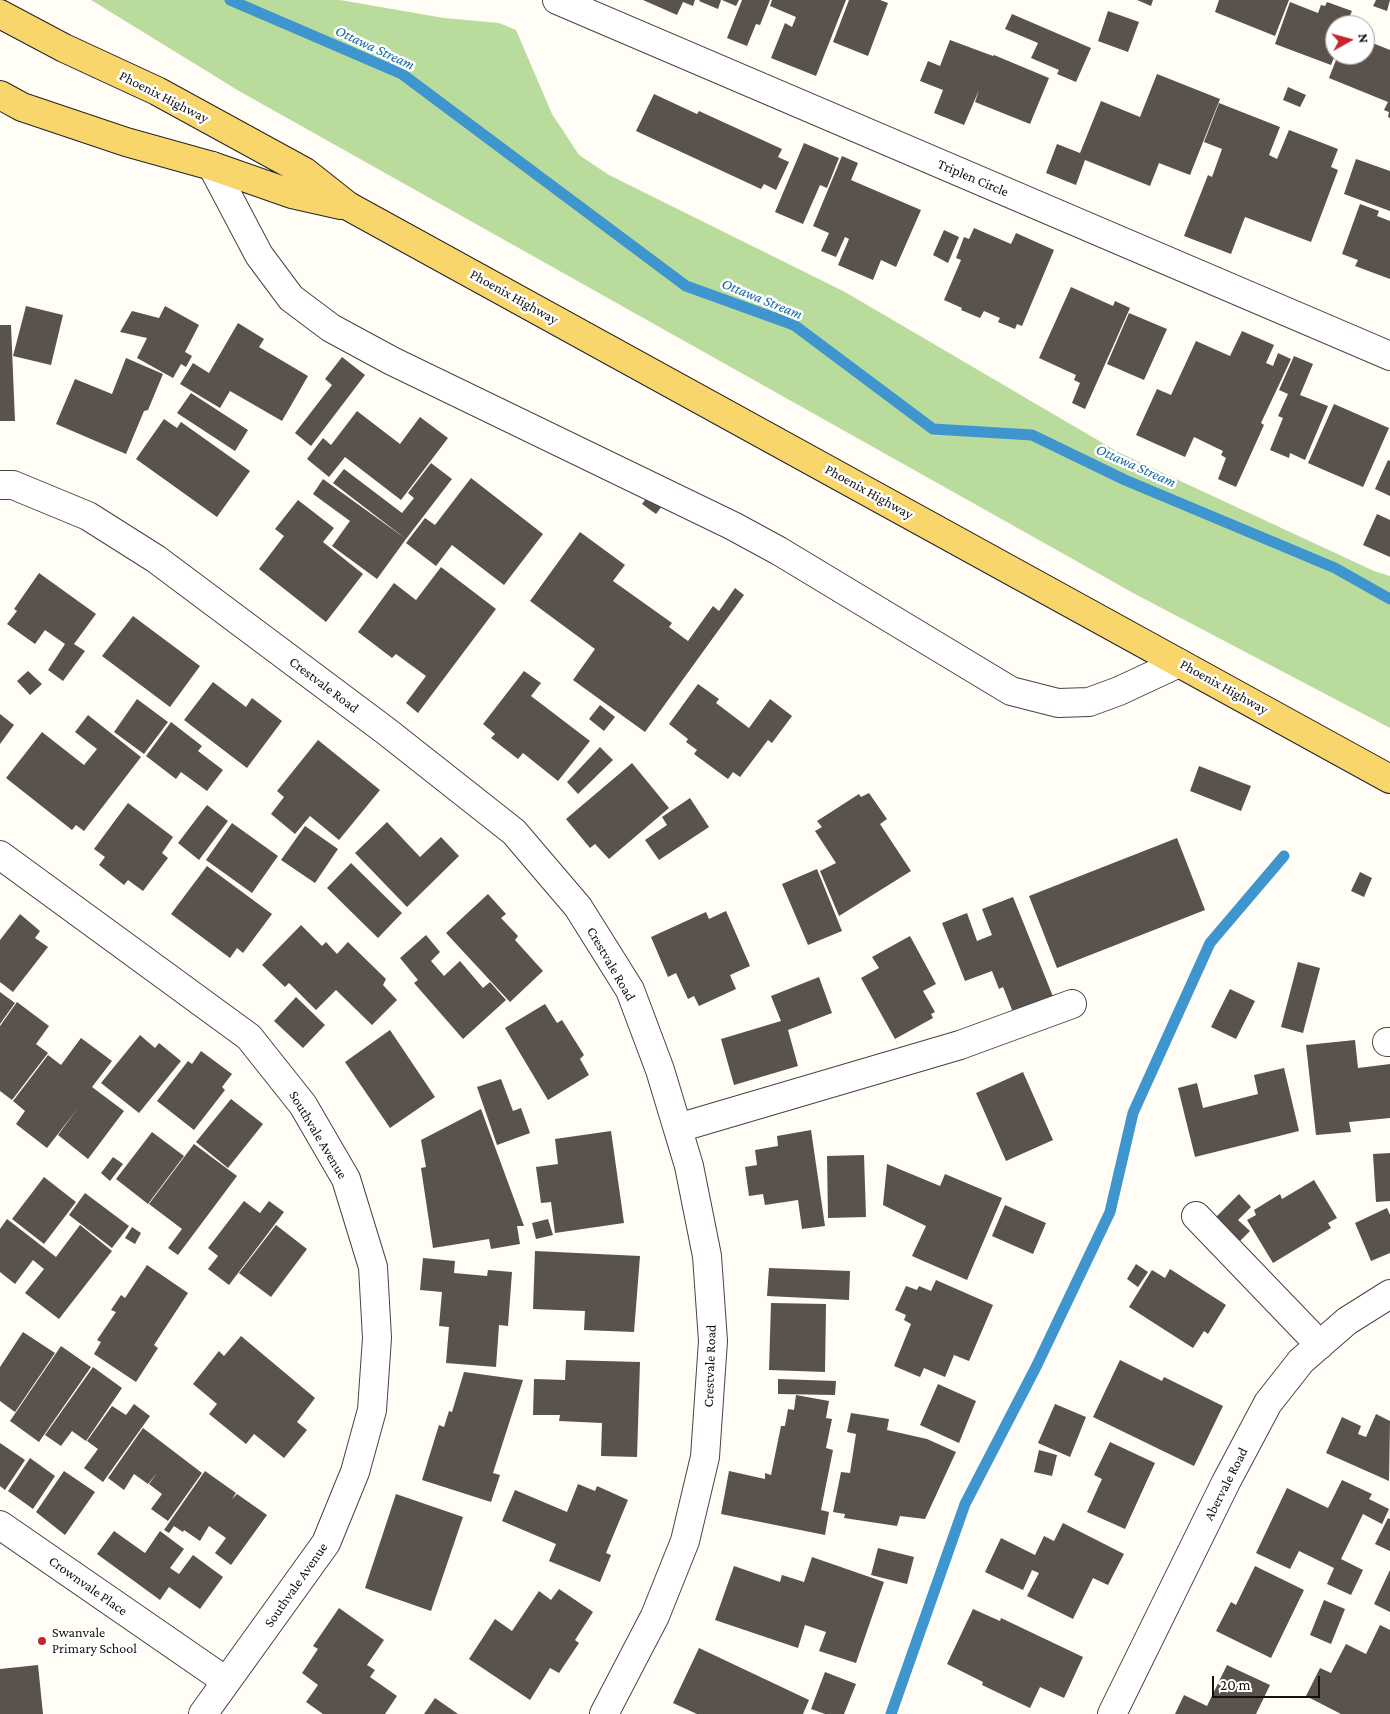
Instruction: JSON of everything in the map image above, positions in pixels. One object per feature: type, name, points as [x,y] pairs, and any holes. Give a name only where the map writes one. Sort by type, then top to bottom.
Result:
[{"type":"main road","name":"Phoenix Highway","points":[[0,14],[64,48],[157,91],[305,172],[348,206],[1390,778]]},
{"type":"main road","name":"Phoenix Highway","points":[[0,95],[22,107],[126,142],[212,166],[292,194],[348,206]]},
{"type":"street","name":"Triplen Circle","points":[[557,0],[1390,356]]},
{"type":"street","points":[[212,166],[259,255],[291,298],[331,328],[392,361],[733,526],[779,551],[1011,691],[1058,703],[1089,702],[1119,691],[1179,663]]},
{"type":"street","name":"Crestvale Road","points":[[0,484],[13,486],[88,516],[156,559],[386,731],[514,832],[578,907],[630,990],[660,1070],[689,1166],[707,1256],[713,1341],[706,1457],[684,1541],[655,1616],[604,1714]]},
{"type":"street","name":"Southvale Avenue","points":[[0,855],[250,1037],[303,1105],[346,1178],[373,1267],[377,1338],[372,1410],[355,1472],[326,1544],[203,1714]]},
{"type":"street","points":[[678,1128],[960,1045],[1072,1004]]},
{"type":"street","points":[[1196,1216],[1320,1345]]},
{"type":"street","name":"Abervale Road","points":[[1112,1714],[1226,1482],[1268,1402],[1301,1361],[1347,1320],[1390,1294]]},
{"type":"street","name":"Crownvale Place","points":[[0,1525],[226,1681]]},
{"type":"green space","points":[[91,0],[340,0],[444,18],[499,23],[516,30],[552,114],[579,155],[609,175],[845,292],[1118,452],[1374,571],[1390,576],[1390,728],[1135,594],[239,91]]},
{"type":"building","points":[[643,0],[695,0],[693,6],[683,2],[677,15]]},
{"type":"building","points":[[700,0],[721,0],[718,9]]},
{"type":"building","points":[[722,0],[739,0],[736,6]]},
{"type":"building","points":[[742,0],[770,0],[760,25],[756,24],[747,46],[727,38]]},
{"type":"building","points":[[772,0],[846,0],[816,76],[771,58],[785,23],[792,27],[796,17],[770,6]]},
{"type":"building","points":[[849,0],[880,0],[888,3],[868,56],[833,42]]},
{"type":"building","points":[[1137,0],[1153,0],[1151,6]]},
{"type":"building","points":[[1219,0],[1289,0],[1275,36],[1215,12]]},
{"type":"building","points":[[1376,0],[1390,0],[1387,11],[1373,6]]},
{"type":"building","points":[[1290,2],[1318,13],[1321,5],[1325,6],[1327,2],[1352,11],[1350,15],[1325,15],[1325,63],[1275,44]]},
{"type":"building","points":[[1108,11],[1139,22],[1128,52],[1098,41]]},
{"type":"building","points":[[1012,14],[1091,48],[1076,82],[1057,74],[1059,70],[1031,58],[1038,43],[1005,29]]},
{"type":"building","points":[[950,40],[994,55],[1049,78],[1030,124],[975,102],[979,90],[964,125],[934,113],[943,90],[920,81],[928,61],[940,66]]},
{"type":"building","points":[[1375,44],[1390,50],[1390,118],[1388,117],[1389,112],[1384,110],[1388,102],[1329,78],[1334,65],[1375,65]]},
{"type":"building","points":[[1157,74],[1220,99],[1190,175],[1159,163],[1150,186],[1085,160],[1076,185],[1046,173],[1057,144],[1080,153],[1101,101],[1140,117]]},
{"type":"building","points":[[1288,87],[1306,95],[1300,107],[1283,100]]},
{"type":"building","points":[[654,94],[697,114],[699,111],[782,149],[778,157],[789,162],[776,190],[764,184],[761,189],[636,131]]},
{"type":"building","points":[[1219,103],[1280,127],[1269,155],[1277,159],[1289,130],[1338,149],[1331,167],[1338,170],[1311,242],[1245,217],[1231,254],[1184,236],[1208,175],[1212,177],[1222,149],[1204,142]]},
{"type":"building","points":[[804,143],[839,158],[827,188],[820,185],[803,224],[775,212]]},
{"type":"building","points":[[842,156],[858,163],[851,180],[921,210],[896,267],[881,260],[873,280],[838,265],[849,239],[845,237],[836,257],[821,251],[829,233],[813,226]]},
{"type":"building","points":[[1356,159],[1390,171],[1390,211],[1344,194]]},
{"type":"building","points":[[1360,204],[1379,211],[1377,216],[1390,221],[1390,279],[1355,266],[1358,260],[1342,254]]},
{"type":"building","points":[[974,228],[1011,244],[1016,233],[1054,250],[1022,326],[1017,324],[1015,329],[998,322],[1000,318],[984,311],[980,318],[944,300],[961,260],[956,258],[964,237],[969,239]]},
{"type":"building","points":[[944,230],[959,237],[948,263],[933,255]]},
{"type":"building","points":[[1071,287],[1113,306],[1115,301],[1130,308],[1085,409],[1072,403],[1080,383],[1074,380],[1076,375],[1039,358]]},
{"type":"building","points":[[26,306],[63,315],[51,365],[13,356]]},
{"type":"building","points":[[165,306],[199,325],[185,352],[192,356],[186,367],[181,364],[173,378],[137,358],[147,338],[120,332],[132,311],[159,318]]},
{"type":"building","points":[[1129,313],[1167,329],[1144,380],[1107,364]]},
{"type":"building","points":[[238,323],[264,339],[259,347],[308,376],[282,421],[230,391],[220,408],[180,384],[193,363],[209,373]]},
{"type":"building","points":[[0,325],[11,325],[15,421],[0,421]]},
{"type":"building","points":[[1242,331],[1274,345],[1266,363],[1273,366],[1278,353],[1291,359],[1261,423],[1264,425],[1236,487],[1218,479],[1226,458],[1221,455],[1223,451],[1194,437],[1185,457],[1136,435],[1157,389],[1171,395],[1196,341],[1230,356]]},
{"type":"building","points":[[1294,356],[1313,364],[1300,395],[1328,406],[1305,460],[1290,453],[1289,458],[1270,450],[1283,418],[1278,416],[1288,394],[1279,390]]},
{"type":"building","points":[[342,357],[365,375],[311,446],[295,433],[332,385],[325,379]]},
{"type":"building","points":[[126,358],[163,374],[148,410],[144,411],[126,454],[56,424],[75,379],[112,394]]},
{"type":"building","points":[[191,393],[248,430],[235,451],[177,413]]},
{"type":"building","points":[[1334,404],[1389,428],[1363,487],[1308,463]]},
{"type":"building","points":[[357,411],[400,444],[420,417],[448,438],[401,500],[345,457],[329,477],[307,459],[323,438],[331,445]]},
{"type":"building","points":[[164,419],[177,428],[181,422],[250,471],[217,517],[136,459]]},
{"type":"building","points":[[1388,460],[1390,461],[1390,496],[1375,489]]},
{"type":"building","points":[[431,463],[452,479],[406,539],[333,483],[344,469],[402,513],[414,498],[408,493]]},
{"type":"building","points":[[471,478],[543,534],[504,585],[452,545],[436,566],[406,543],[425,518],[435,525]]},
{"type":"building","points":[[323,479],[406,539],[377,579],[332,546],[350,521],[313,494]]},
{"type":"building","points":[[651,492],[665,502],[656,514],[642,504]]},
{"type":"building","points":[[298,500],[334,528],[323,542],[363,574],[326,622],[259,569],[284,536],[275,529]]},
{"type":"building","points":[[1377,514],[1390,520],[1390,557],[1363,545]]},
{"type":"building","points":[[580,532],[625,565],[613,581],[672,623],[669,627],[688,641],[713,606],[719,611],[735,588],[744,595],[645,732],[573,680],[595,649],[530,601]]},
{"type":"building","points":[[441,567],[496,609],[418,713],[406,703],[426,676],[396,654],[392,658],[358,632],[394,583],[416,600]]},
{"type":"building","points":[[39,573],[96,614],[74,644],[85,651],[63,681],[48,670],[65,644],[45,630],[35,644],[7,624],[17,611],[14,609]]},
{"type":"building","points":[[133,616],[200,666],[170,707],[102,656]]},
{"type":"building","points":[[28,671],[42,684],[30,695],[17,681]]},
{"type":"building","points":[[524,671],[541,683],[531,696],[590,741],[558,781],[523,753],[518,759],[491,738],[495,734],[483,724]]},
{"type":"building","points":[[213,682],[246,707],[252,698],[282,721],[247,768],[184,720]]},
{"type":"building","points":[[698,684],[719,699],[716,703],[749,728],[770,699],[792,716],[772,743],[768,740],[740,777],[733,772],[728,779],[694,754],[697,750],[686,742],[688,739],[669,724]]},
{"type":"building","points":[[137,699],[168,722],[144,754],[114,732]]},
{"type":"building","points":[[600,705],[615,717],[604,731],[589,719]]},
{"type":"building","points":[[0,714],[14,725],[0,744]]},
{"type":"building","points":[[88,715],[141,757],[84,831],[76,825],[72,830],[6,778],[42,732],[84,765],[97,749],[75,732]]},
{"type":"building","points":[[171,722],[202,746],[198,751],[223,770],[207,791],[181,772],[176,779],[146,756]]},
{"type":"building","points":[[318,740],[380,790],[339,840],[310,816],[295,834],[271,814],[284,797],[277,791]]},
{"type":"building","points":[[600,747],[613,760],[578,794],[567,782]]},
{"type":"building","points":[[632,763],[669,808],[609,859],[595,844],[590,848],[566,819]]},
{"type":"building","points":[[1199,766],[1251,786],[1241,811],[1190,791]]},
{"type":"building","points":[[869,793],[887,819],[880,824],[911,871],[839,916],[820,871],[836,863],[815,831],[822,827],[817,821],[859,794],[861,797]]},
{"type":"building","points":[[690,798],[709,827],[659,860],[645,840],[667,825],[662,817]]},
{"type":"building","points":[[128,803],[173,837],[162,853],[168,858],[143,891],[128,880],[124,885],[99,865],[105,857],[94,849]]},
{"type":"building","points":[[207,805],[228,821],[199,860],[178,843]]},
{"type":"building","points":[[387,822],[420,857],[441,837],[459,856],[407,907],[355,853]]},
{"type":"building","points":[[232,823],[278,856],[252,893],[206,860]]},
{"type":"building","points":[[305,826],[338,849],[315,883],[281,860]]},
{"type":"building","points":[[1177,838],[1205,910],[1057,968],[1029,896]]},
{"type":"building","points":[[351,863],[402,913],[378,938],[327,888]]},
{"type":"building","points":[[207,866],[272,914],[243,953],[237,948],[230,958],[171,914]]},
{"type":"building","points":[[817,869],[842,931],[808,945],[782,884]]},
{"type":"building","points":[[1360,872],[1372,878],[1364,897],[1351,891]]},
{"type":"building","points":[[488,894],[506,914],[501,918],[518,936],[515,940],[543,971],[510,1002],[446,933]]},
{"type":"building","points":[[1013,897],[1054,999],[1014,1015],[1003,987],[999,989],[992,971],[965,981],[942,923],[967,913],[977,941],[992,935],[982,909]]},
{"type":"building","points":[[726,911],[750,966],[730,975],[736,989],[699,1006],[694,996],[688,999],[676,973],[668,977],[651,937],[706,912],[709,919]]},
{"type":"building","points":[[20,914],[40,931],[35,938],[48,947],[13,992],[0,982],[0,940]]},
{"type":"building","points":[[301,925],[322,946],[326,942],[337,954],[348,942],[386,979],[383,985],[397,1000],[372,1025],[336,990],[316,1010],[289,983],[285,987],[262,965]]},
{"type":"building","points":[[426,935],[440,952],[431,961],[444,976],[460,961],[483,988],[490,982],[506,1000],[463,1039],[414,983],[418,980],[400,958]]},
{"type":"building","points":[[910,936],[936,984],[923,991],[935,1012],[931,1014],[933,1018],[895,1039],[861,978],[879,968],[872,957]]},
{"type":"building","points":[[1298,962],[1320,968],[1303,1033],[1281,1027]]},
{"type":"building","points":[[819,977],[832,1013],[788,1030],[798,1066],[734,1085],[721,1039],[781,1021],[771,996]]},
{"type":"building","points":[[1230,989],[1255,1001],[1236,1039],[1211,1027]]},
{"type":"building","points":[[0,992],[15,1003],[0,1024]]},
{"type":"building","points":[[296,997],[325,1025],[303,1048],[274,1021]]},
{"type":"building","points":[[17,1002],[49,1026],[36,1044],[48,1053],[12,1100],[0,1091],[0,1026]]},
{"type":"building","points":[[545,1004],[557,1023],[562,1020],[584,1055],[580,1059],[589,1075],[548,1100],[505,1028]]},
{"type":"building","points":[[390,1030],[435,1097],[390,1128],[345,1062]]},
{"type":"building","points":[[140,1035],[155,1048],[159,1043],[181,1061],[139,1113],[101,1083]]},
{"type":"building","points":[[81,1038],[112,1061],[92,1087],[124,1111],[88,1159],[58,1135],[78,1108],[47,1148],[16,1124],[25,1111],[13,1101],[48,1055],[61,1065]]},
{"type":"building","points":[[1355,1040],[1358,1068],[1390,1064],[1390,1118],[1349,1122],[1351,1132],[1316,1135],[1306,1045]]},
{"type":"building","points":[[201,1051],[232,1074],[222,1087],[225,1090],[194,1130],[157,1101],[188,1061],[192,1064]]},
{"type":"building","points":[[1284,1068],[1299,1131],[1195,1157],[1178,1088],[1197,1083],[1203,1108],[1258,1094],[1254,1075]]},
{"type":"building","points":[[1023,1072],[1053,1140],[1006,1161],[976,1093]]},
{"type":"building","points":[[501,1079],[513,1111],[521,1108],[530,1133],[497,1145],[477,1087]]},
{"type":"building","points":[[231,1099],[263,1124],[228,1168],[196,1142]]},
{"type":"building","points":[[481,1109],[524,1226],[517,1226],[520,1244],[491,1249],[489,1239],[433,1248],[421,1168],[426,1167],[421,1140]]},
{"type":"building","points":[[811,1130],[825,1226],[802,1229],[798,1200],[765,1205],[763,1194],[749,1196],[745,1167],[757,1165],[755,1150],[778,1146],[777,1136]]},
{"type":"building","points":[[611,1131],[624,1223],[555,1233],[551,1202],[541,1203],[536,1167],[558,1164],[555,1139]]},
{"type":"building","points":[[152,1132],[184,1156],[148,1204],[116,1179]]},
{"type":"building","points":[[194,1144],[237,1176],[178,1255],[168,1248],[182,1229],[149,1204]]},
{"type":"building","points":[[1390,1153],[1390,1201],[1376,1202],[1373,1154]]},
{"type":"building","points":[[864,1155],[866,1217],[828,1218],[827,1156]]},
{"type":"building","points":[[113,1157],[123,1164],[110,1181],[101,1173]]},
{"type":"building","points":[[887,1164],[940,1186],[945,1174],[1002,1198],[967,1280],[912,1256],[926,1226],[883,1205]]},
{"type":"building","points":[[44,1177],[76,1202],[44,1244],[12,1219]]},
{"type":"building","points":[[1314,1180],[1337,1218],[1328,1223],[1331,1228],[1273,1263],[1247,1220],[1256,1215],[1254,1210],[1280,1194],[1282,1199]]},
{"type":"building","points":[[85,1193],[129,1226],[112,1248],[69,1215]]},
{"type":"building","points":[[1239,1194],[1251,1207],[1238,1220],[1250,1231],[1237,1244],[1213,1220]]},
{"type":"building","points":[[244,1201],[260,1213],[269,1201],[284,1212],[229,1285],[208,1269],[218,1256],[208,1248]]},
{"type":"building","points":[[1005,1205],[1046,1223],[1033,1254],[992,1236]]},
{"type":"building","points":[[1387,1208],[1390,1215],[1390,1253],[1371,1261],[1355,1223]]},
{"type":"building","points":[[7,1219],[56,1257],[80,1225],[112,1251],[59,1319],[25,1293],[44,1269],[33,1260],[15,1284],[0,1272],[0,1229]]},
{"type":"building","points":[[548,1219],[553,1235],[536,1239],[532,1223]]},
{"type":"building","points":[[276,1225],[307,1249],[271,1297],[239,1273]]},
{"type":"building","points":[[132,1227],[141,1233],[135,1244],[125,1238]]},
{"type":"building","points":[[535,1251],[640,1256],[634,1332],[584,1330],[585,1311],[533,1309]]},
{"type":"building","points":[[423,1258],[455,1261],[454,1273],[487,1276],[488,1270],[512,1272],[508,1326],[499,1325],[496,1367],[446,1363],[449,1327],[439,1326],[442,1292],[420,1290]]},
{"type":"building","points":[[1136,1264],[1148,1272],[1138,1287],[1127,1279]]},
{"type":"building","points":[[147,1265],[188,1293],[154,1345],[158,1348],[136,1382],[94,1354],[101,1342],[97,1340],[116,1312],[111,1310],[121,1295],[125,1298]]},
{"type":"building","points":[[769,1268],[850,1271],[849,1300],[767,1296]]},
{"type":"building","points":[[1170,1269],[1226,1305],[1208,1334],[1204,1331],[1193,1348],[1129,1307],[1152,1270],[1165,1278]]},
{"type":"building","points":[[936,1280],[993,1305],[969,1361],[954,1355],[945,1377],[924,1368],[920,1377],[894,1366],[911,1324],[904,1320],[906,1315],[895,1310],[906,1286],[917,1290],[919,1286],[931,1291]]},
{"type":"building","points":[[771,1303],[826,1304],[825,1372],[769,1370]]},
{"type":"building","points":[[23,1332],[55,1353],[15,1412],[0,1401],[0,1367]]},
{"type":"building","points":[[241,1336],[315,1398],[297,1422],[307,1430],[284,1458],[254,1434],[246,1444],[209,1414],[217,1404],[193,1384],[219,1351],[224,1356]]},
{"type":"building","points":[[61,1346],[91,1367],[39,1442],[10,1421]]},
{"type":"building","points":[[566,1360],[640,1362],[637,1457],[601,1456],[602,1423],[559,1421],[560,1415],[533,1415],[534,1379],[565,1380]]},
{"type":"building","points":[[1120,1360],[1162,1381],[1164,1377],[1223,1406],[1194,1466],[1093,1417]]},
{"type":"building","points":[[93,1367],[122,1388],[86,1441],[72,1431],[61,1446],[45,1435]]},
{"type":"building","points":[[464,1372],[523,1380],[493,1473],[500,1475],[491,1502],[422,1480],[439,1425],[444,1427],[449,1411],[452,1412]]},
{"type":"building","points":[[778,1379],[836,1381],[835,1395],[778,1394]]},
{"type":"building","points":[[938,1384],[976,1401],[959,1443],[920,1425]]},
{"type":"building","points":[[796,1395],[829,1401],[826,1418],[832,1419],[826,1448],[833,1450],[821,1510],[829,1512],[825,1535],[721,1514],[729,1471],[765,1479],[765,1473],[771,1475],[781,1426],[785,1426],[788,1409],[794,1410]]},
{"type":"building","points":[[134,1404],[150,1416],[103,1482],[84,1468],[98,1449],[87,1441],[112,1406],[126,1415]]},
{"type":"building","points":[[1055,1404],[1086,1417],[1070,1457],[1038,1443]]},
{"type":"building","points":[[851,1413],[889,1419],[887,1430],[927,1439],[956,1452],[925,1519],[900,1516],[897,1526],[844,1518],[845,1514],[833,1512],[841,1472],[850,1473],[856,1434],[847,1432]]},
{"type":"building","points":[[1376,1414],[1390,1421],[1389,1481],[1326,1453],[1342,1417],[1361,1426],[1358,1434],[1366,1437]]},
{"type":"building","points":[[143,1428],[202,1473],[168,1521],[151,1509],[162,1494],[149,1484],[157,1473],[148,1484],[134,1474],[124,1490],[108,1478]]},
{"type":"building","points":[[1110,1442],[1155,1463],[1125,1529],[1087,1512],[1102,1479],[1094,1475]]},
{"type":"building","points":[[0,1443],[25,1460],[5,1490],[0,1486]]},
{"type":"building","points":[[1039,1450],[1057,1455],[1052,1476],[1034,1472]]},
{"type":"building","points":[[30,1458],[55,1476],[33,1509],[8,1491]]},
{"type":"building","points":[[64,1471],[95,1492],[65,1535],[36,1512]]},
{"type":"building","points":[[205,1471],[236,1493],[232,1499],[237,1494],[267,1515],[231,1565],[215,1553],[226,1538],[209,1526],[200,1541],[184,1530],[183,1532],[174,1526],[169,1533],[164,1530]]},
{"type":"building","points":[[1342,1480],[1372,1494],[1369,1499],[1389,1509],[1382,1524],[1363,1514],[1341,1559],[1363,1570],[1351,1595],[1327,1584],[1334,1568],[1299,1551],[1290,1569],[1256,1553],[1287,1488],[1328,1508]]},
{"type":"building","points":[[578,1484],[595,1491],[597,1486],[628,1500],[606,1553],[611,1555],[600,1582],[549,1561],[556,1544],[502,1521],[515,1490],[567,1512]]},
{"type":"building","points":[[396,1494],[463,1517],[431,1611],[365,1588]]},
{"type":"building","points":[[1388,1518],[1390,1519],[1390,1551],[1375,1544]]},
{"type":"building","points":[[1063,1523],[1124,1554],[1108,1585],[1093,1578],[1073,1619],[1027,1596],[1039,1573],[1032,1570],[1023,1590],[985,1572],[1001,1538],[1035,1555],[1044,1536],[1054,1541]]},
{"type":"building","points":[[114,1531],[145,1553],[160,1531],[184,1549],[170,1568],[179,1574],[193,1555],[223,1577],[200,1609],[169,1587],[160,1600],[97,1554]]},
{"type":"building","points":[[878,1548],[914,1557],[907,1584],[871,1575]]},
{"type":"building","points":[[812,1557],[884,1582],[856,1663],[819,1651],[826,1632],[805,1625],[798,1648],[715,1620],[734,1566],[780,1582],[782,1575],[804,1582]]},
{"type":"building","points":[[1255,1566],[1304,1590],[1271,1658],[1216,1631],[1231,1602],[1236,1605]]},
{"type":"building","points":[[1390,1570],[1390,1612],[1374,1604]]},
{"type":"building","points":[[559,1589],[593,1612],[575,1640],[579,1643],[559,1673],[550,1668],[530,1700],[469,1659],[495,1619],[512,1631],[539,1591],[551,1600]]},
{"type":"building","points":[[1324,1600],[1345,1609],[1331,1644],[1310,1635]]},
{"type":"building","points":[[339,1608],[384,1640],[367,1665],[375,1670],[370,1677],[397,1696],[385,1714],[323,1714],[306,1702],[318,1685],[302,1673],[318,1649],[313,1646]]},
{"type":"building","points":[[973,1609],[1000,1621],[1001,1618],[1083,1657],[1064,1698],[1040,1687],[1030,1708],[982,1685],[983,1682],[947,1664]]},
{"type":"building","points":[[1380,1625],[1390,1630],[1390,1714],[1341,1714],[1306,1696],[1320,1668],[1331,1673],[1346,1644],[1366,1654]]},
{"type":"building","points":[[699,1648],[809,1700],[803,1714],[697,1714],[673,1703]]},
{"type":"building","points":[[38,1665],[43,1714],[0,1714],[0,1669]]},
{"type":"building","points":[[1227,1665],[1270,1685],[1256,1714],[1175,1714],[1184,1695],[1207,1706]]},
{"type":"building","points":[[825,1672],[856,1684],[844,1714],[825,1714],[811,1709]]},
{"type":"building","points":[[435,1698],[458,1714],[424,1714]]},
{"type":"waterway","name":"Ottawa Stream","points":[[230,0],[402,74],[686,286],[794,325],[933,429],[1032,435],[1125,480],[1335,568],[1390,599]]},
{"type":"waterway","points":[[891,1714],[965,1504],[1036,1367],[1110,1212],[1133,1113],[1210,943],[1284,856]]},
{"type":"place","name":"Swanvale Primary School","points":[[42,1641]]}]
